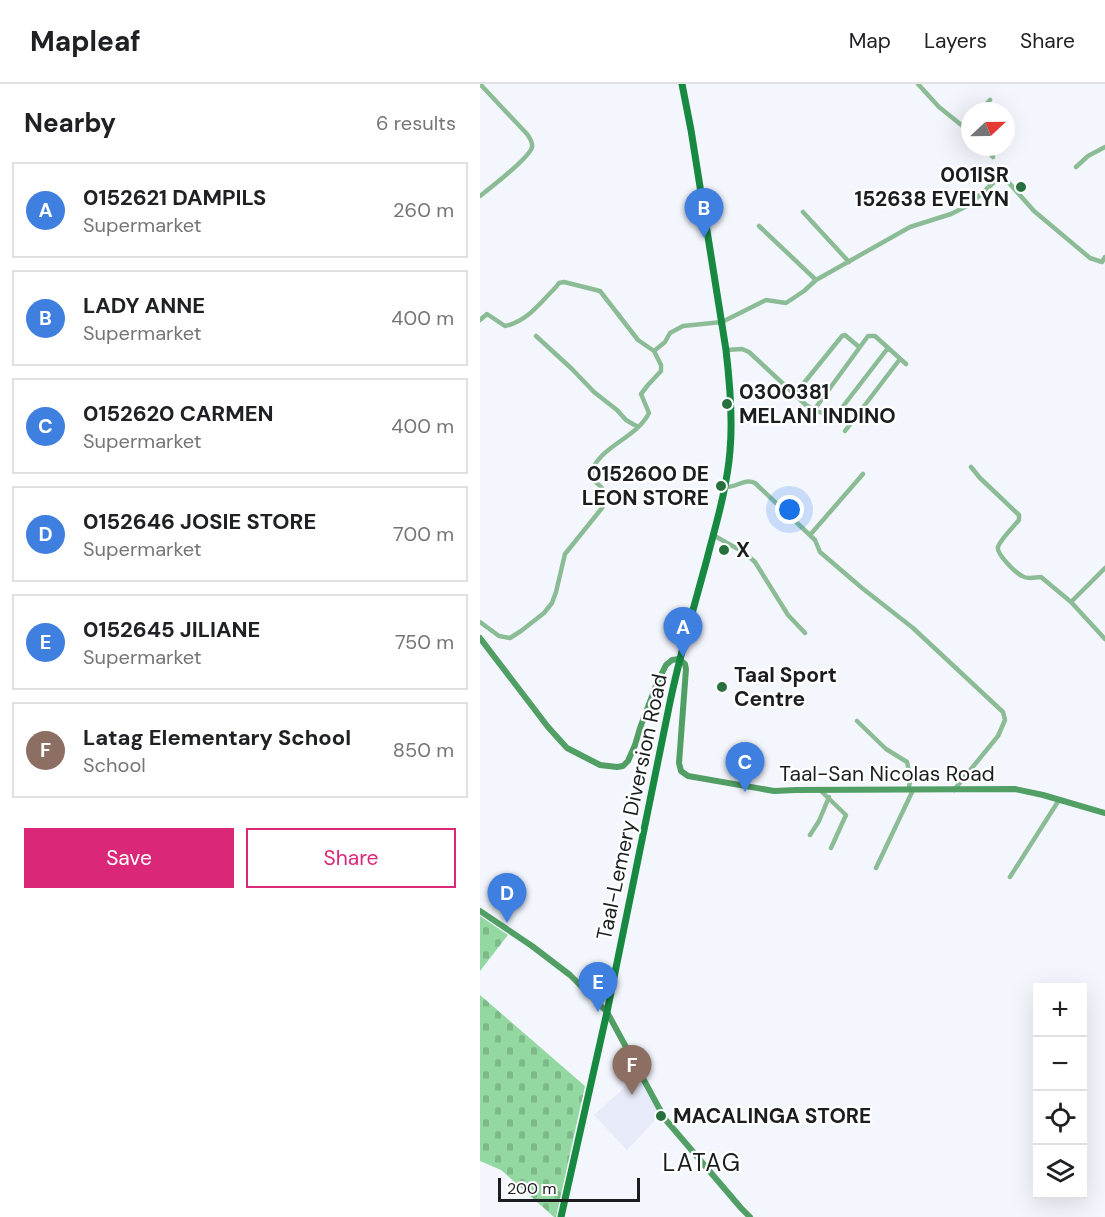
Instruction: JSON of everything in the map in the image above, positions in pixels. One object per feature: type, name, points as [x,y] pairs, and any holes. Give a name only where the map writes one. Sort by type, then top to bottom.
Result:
[{"type":"main road","name":"Taal-Lemery Diversion Road","points":[[561,1217],[607,1012],[679,659],[713,535],[728,468],[731,435],[730,387],[726,350],[682,84]]},
{"type":"main road","points":[[480,638],[548,727],[567,748],[600,765],[617,767],[623,766],[628,761],[648,705],[666,665],[672,660],[679,659]]},
{"type":"main road","name":"Taal-San Nicolas Road","points":[[679,659],[685,664],[686,669],[679,763],[681,771],[694,778],[774,791],[1016,789],[1105,813]]},
{"type":"main road","points":[[480,911],[570,975],[607,1012],[665,1119],[750,1217]]},
{"type":"street","points":[[480,84],[527,134],[532,147],[528,154],[480,196]]},
{"type":"street","points":[[918,84],[939,107],[961,125]]},
{"type":"street","points":[[1076,166],[1105,147]]},
{"type":"street","points":[[654,351],[665,342],[670,333],[683,326],[722,322],[766,300],[786,303],[816,280],[910,227],[951,214],[969,205],[1002,175],[1034,211],[1090,258],[1102,262],[1105,257]]},
{"type":"street","points":[[804,212],[849,262]]},
{"type":"street","points":[[759,226],[816,280]]},
{"type":"street","points":[[480,320],[487,314],[505,326],[512,325],[522,320],[559,284],[564,282],[600,291],[639,340],[654,351],[661,365],[661,371],[641,394],[650,413],[647,418],[598,459],[591,471],[592,479],[605,491],[606,501],[565,554],[556,592],[548,608],[510,638],[499,636],[480,622]]},
{"type":"street","points":[[536,336],[594,392],[626,420],[638,427]]},
{"type":"street","points":[[795,394],[842,336],[859,347]]},
{"type":"street","points":[[814,410],[866,337],[875,336],[906,364]]},
{"type":"street","points":[[834,418],[888,348]]},
{"type":"street","points":[[726,350],[742,349],[749,352],[814,410],[850,423]]},
{"type":"street","points":[[846,431],[900,359]]},
{"type":"street","points":[[877,389],[884,394]]},
{"type":"street","points":[[971,467],[1019,515],[1019,520],[999,545],[1000,556],[1022,576],[1041,577],[1071,602],[1105,639]]},
{"type":"street","points":[[810,536],[863,474]]},
{"type":"street","points":[[725,487],[731,488],[747,481],[755,483],[815,540],[820,552],[913,628],[1003,712],[1005,720],[998,736],[954,790]]},
{"type":"street","points":[[713,535],[754,562],[788,615],[805,633]]},
{"type":"street","points":[[1071,602],[1105,568]]},
{"type":"street","points":[[857,721],[886,749],[907,762],[910,776],[911,790],[876,868]]},
{"type":"street","points":[[820,790],[846,815],[831,848]]},
{"type":"street","points":[[810,835],[829,797]]},
{"type":"street","points":[[1010,877],[1059,800]]},
{"type":"shaded area","points":[[637,1076],[660,1115],[627,1150],[594,1115]]},
{"type":"green space","points":[[480,916],[508,935],[480,971]]},
{"type":"green space","points":[[480,995],[585,1086],[556,1217],[501,1170],[480,1161]]},
{"type":"place","name":"001ISR 152638 EVELYN","points":[[1021,187]]},
{"type":"place","name":"LADY ANNE","points":[[704,238]]},
{"type":"place","name":"0300381 MELANI INDINO","points":[[727,404]]},
{"type":"place","name":"0152600 DE LEON STORE","points":[[721,486]]},
{"type":"place","name":"X","points":[[724,550]]},
{"type":"place","name":"0152621 DAMPILS","points":[[683,657]]},
{"type":"place","name":"Taal Sport Centre","points":[[722,687]]},
{"type":"place","name":"0152620 CARMEN","points":[[745,792]]},
{"type":"place","name":"0152646 JOSIE STORE","points":[[507,923]]},
{"type":"place","name":"0152645 JILIANE","points":[[598,1012]]},
{"type":"place","name":"Latag Elementary School","points":[[632,1095]]},
{"type":"place","name":"MACALINGA STORE","points":[[661,1116]]},
{"type":"district","name":"LATAG","points":[[702,1163]]}]
